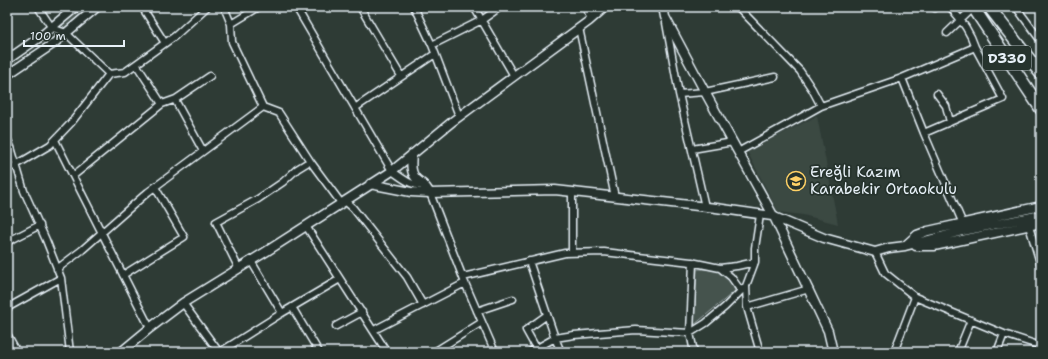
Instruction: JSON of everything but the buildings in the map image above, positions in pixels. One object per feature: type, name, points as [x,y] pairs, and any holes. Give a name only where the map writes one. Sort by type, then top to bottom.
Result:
[{"type":"highway","name":"D330","points":[[989,7],[1041,74]]},
{"type":"highway","name":"D330","points":[[973,8],[1041,109]]},
{"type":"street","points":[[38,7],[52,28],[66,33],[109,74]]},
{"type":"street","points":[[7,60],[52,28],[76,7]]},
{"type":"street","points":[[7,75],[66,33],[97,7]]},
{"type":"street","points":[[142,7],[165,42]]},
{"type":"street","points":[[7,169],[50,145],[71,123],[109,74],[125,72],[175,36],[207,7]]},
{"type":"street","points":[[224,7],[231,24],[232,42],[263,108],[279,113],[310,161],[343,202],[354,208],[407,277],[423,305]]},
{"type":"street","points":[[231,24],[259,7]]},
{"type":"street","points":[[296,7],[392,171],[405,180],[420,186],[425,185]]},
{"type":"street","points":[[360,7],[401,76]]},
{"type":"street","points":[[414,7],[432,45],[459,116]]},
{"type":"street","points":[[474,7],[514,76]]},
{"type":"street","points":[[432,45],[482,20],[500,7]]},
{"type":"street","points":[[585,7],[592,19]]},
{"type":"street","points":[[122,352],[183,303],[392,171],[459,116],[592,19],[605,7]]},
{"type":"street","points":[[663,7],[679,94],[705,207]]},
{"type":"street","points":[[738,7],[800,71],[821,106]]},
{"type":"street","points":[[924,133],[1004,99],[974,48],[972,38],[961,20],[950,7]]},
{"type":"street","points":[[1016,7],[1041,40]]},
{"type":"street","points":[[947,33],[973,8]]},
{"type":"street","points":[[665,17],[774,217],[828,332],[833,352]]},
{"type":"street","points":[[579,28],[615,197]]},
{"type":"street","points":[[738,152],[821,106],[902,78],[974,48]]},
{"type":"street","points":[[355,108],[435,54]]},
{"type":"street","points":[[136,64],[162,104]]},
{"type":"street","points":[[73,176],[162,104],[175,100],[210,76]]},
{"type":"street","points":[[679,94],[705,92],[775,77]]},
{"type":"street","points":[[902,78],[963,224]]},
{"type":"street","points":[[937,94],[946,106],[950,122]]},
{"type":"street","points":[[175,100],[203,151]]},
{"type":"street","points":[[57,269],[82,250],[148,192],[263,108]]},
{"type":"street","points":[[7,138],[24,191],[40,225],[61,278],[70,352]]},
{"type":"street","points":[[55,140],[150,328]]},
{"type":"street","points":[[692,149],[733,142]]},
{"type":"street","points":[[412,154],[411,169],[414,177],[425,185],[430,193],[464,280],[495,352]]},
{"type":"street","points":[[239,269],[216,222],[258,199],[283,182],[297,169],[310,161]]},
{"type":"street","points":[[370,184],[411,192],[430,193],[555,190],[705,207],[774,217],[824,238],[875,252],[963,231],[1041,215]]},
{"type":"street","points":[[123,275],[184,237],[155,187]]},
{"type":"street","points":[[572,192],[572,253]]},
{"type":"street","points":[[905,246],[917,235],[928,231],[1041,206]]},
{"type":"street","points":[[760,215],[754,262],[746,286],[747,307],[760,352]]},
{"type":"street","points":[[905,246],[934,246],[1041,223]]},
{"type":"street","points":[[7,242],[40,225]]},
{"type":"street","points":[[306,226],[387,352]]},
{"type":"street","points":[[1029,226],[1041,266]]},
{"type":"street","points":[[374,330],[423,305],[464,280],[530,261],[565,253],[604,252],[693,262],[720,268],[754,262]]},
{"type":"street","points":[[875,252],[885,273],[915,298],[1004,334],[1041,346]]},
{"type":"street","points":[[530,261],[547,316],[561,352]]},
{"type":"street","points":[[250,262],[282,313]]},
{"type":"street","points":[[693,262],[690,332],[694,352]]},
{"type":"street","points":[[720,268],[731,277],[741,291]]},
{"type":"street","points":[[7,308],[61,278]]},
{"type":"street","points":[[183,303],[219,352],[340,279]]},
{"type":"street","points":[[530,352],[555,338],[574,335],[636,330],[690,332],[706,323],[746,286]]},
{"type":"street","points":[[747,307],[808,289]]},
{"type":"street","points":[[894,352],[915,298]]},
{"type":"street","points":[[477,311],[513,299]]},
{"type":"street","points":[[292,307],[319,352]]},
{"type":"street","points":[[336,326],[362,312]]},
{"type":"street","points":[[536,348],[526,330],[547,316]]},
{"type":"street","points":[[958,352],[971,320]]},
{"type":"street","points":[[434,352],[482,322]]},
{"type":"street","points":[[997,352],[1004,334]]},
{"type":"street","points":[[7,336],[16,352]]},
{"type":"shaded area","points":[[83,7],[89,7],[65,28],[62,25]]},
{"type":"shaded area","name":"Ereğli Kazım Karabekir Ortaokulu","points":[[817,116],[838,224],[803,215],[778,212],[747,151]]},
{"type":"shaded area","points":[[697,269],[720,272],[725,275],[735,291],[694,325]]},
{"type":"place","name":"Ereğli Kazım Karabekir Ortaokulu","points":[[796,181]]}]
